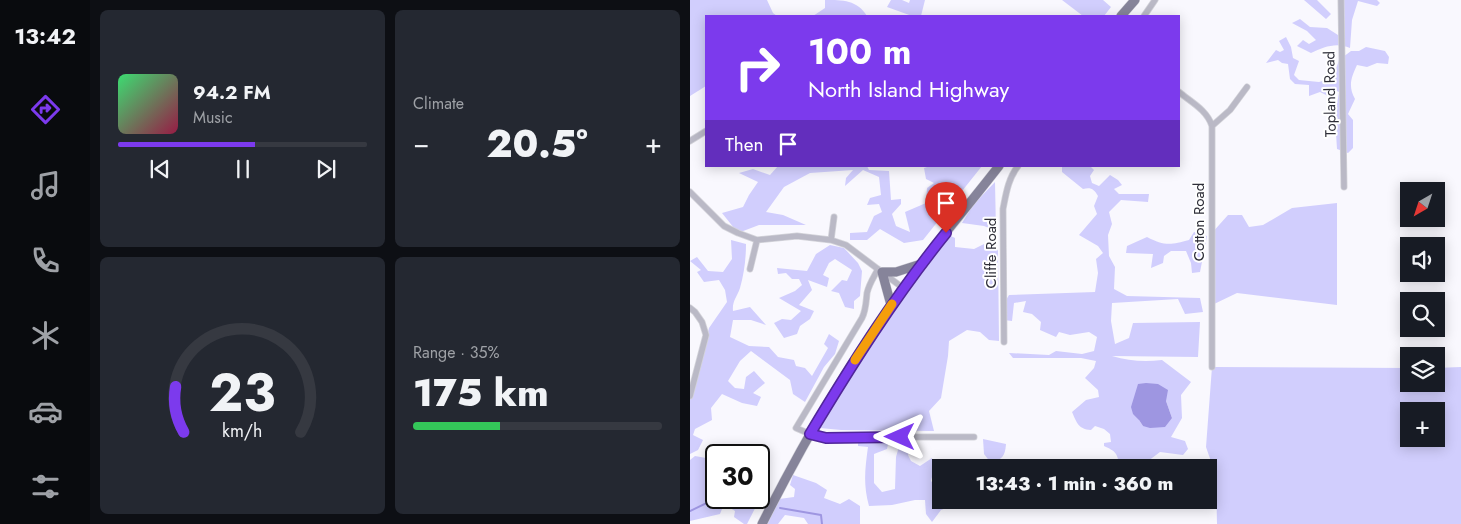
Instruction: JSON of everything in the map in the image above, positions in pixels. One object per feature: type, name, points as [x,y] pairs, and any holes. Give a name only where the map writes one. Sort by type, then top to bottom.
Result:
[{"type":"main road","points":[[1122,15],[1135,0]]},
{"type":"main road","points":[[762,524],[810,434],[847,372],[891,305],[998,167]]},
{"type":"main road","points":[[891,305],[880,270],[896,272],[921,264]]},
{"type":"street","points":[[1145,15],[1155,0]]},
{"type":"street","name":"Topland Road","points":[[1341,0],[1344,187]]},
{"type":"street","points":[[1180,93],[1205,112],[1210,118],[1212,126],[1230,110],[1247,87]]},
{"type":"street","name":"Cotton Road","points":[[1212,126],[1212,367]]},
{"type":"street","points":[[690,141],[705,132]]},
{"type":"street","name":"Cliffe Road","points":[[1004,342],[1003,209],[1007,188],[1013,172],[1017,167]]},
{"type":"street","points":[[692,197],[724,226],[757,240],[798,236],[831,240],[846,245],[903,288]]},
{"type":"street","points":[[831,240],[834,217]]},
{"type":"street","points":[[750,269],[757,240]]},
{"type":"street","points":[[880,270],[870,283],[867,293],[866,312],[796,428],[826,438],[974,437]]},
{"type":"street","points":[[690,308],[702,322],[706,335],[690,396]]},
{"type":"shaded area","points":[[690,0],[767,0],[776,15],[705,15],[705,87],[690,96]]},
{"type":"shaded area","points":[[825,0],[844,1],[859,7],[866,15],[814,15],[825,8]]},
{"type":"shaded area","points":[[891,0],[902,0],[909,3],[910,0],[925,0],[921,15],[909,15],[887,7]]},
{"type":"shaded area","points":[[1062,0],[1103,0],[1111,7],[1105,15],[1082,15]]},
{"type":"shaded area","points":[[1304,0],[1317,0],[1331,14],[1326,19]]},
{"type":"shaded area","points":[[1339,0],[1377,0],[1380,3],[1377,6],[1358,1],[1352,20],[1350,48],[1335,45],[1311,53],[1297,46],[1303,40],[1309,44],[1316,40],[1307,31],[1292,23],[1300,19],[1310,27],[1327,28],[1338,35]]},
{"type":"shaded area","points":[[1286,37],[1291,47],[1293,58],[1299,61],[1294,75],[1299,80],[1319,82],[1333,78],[1339,60],[1351,51],[1359,51],[1366,47],[1385,51],[1389,57],[1388,64],[1377,63],[1367,67],[1357,65],[1351,86],[1355,99],[1348,114],[1353,120],[1353,148],[1348,153],[1337,149],[1335,117],[1339,92],[1333,89],[1330,97],[1320,92],[1309,96],[1309,85],[1295,84],[1290,79],[1288,64],[1278,60],[1266,63],[1276,50],[1280,52],[1284,50],[1279,41]]},
{"type":"shaded area","points":[[777,167],[868,167],[869,170],[889,171],[891,200],[901,199],[901,204],[892,214],[896,226],[910,232],[905,212],[926,203],[927,188],[934,183],[926,179],[924,168],[981,167],[923,240],[904,243],[880,229],[867,240],[850,240],[850,233],[867,232],[874,216],[882,212],[879,204],[867,205],[870,198],[881,195],[879,177],[863,170],[845,186],[846,178],[853,170],[810,173],[784,187],[766,212],[783,215],[806,225],[759,225],[738,233],[722,213],[743,207],[758,182],[739,173],[753,169],[770,175]]},
{"type":"shaded area","points":[[1062,167],[1091,167],[1094,170],[1090,176],[1092,183],[1099,186],[1110,175],[1122,185],[1114,189],[1119,194],[1149,194],[1148,202],[1121,200],[1109,212],[1112,224],[1108,235],[1109,256],[1115,267],[1114,289],[1127,296],[1200,298],[1203,312],[1185,314],[1178,299],[1112,303],[1111,321],[1115,344],[1129,338],[1133,323],[1200,322],[1198,357],[1112,356],[1137,361],[1162,360],[1191,382],[1181,395],[1182,418],[1171,437],[1185,441],[1188,449],[1183,455],[1160,452],[1151,459],[1118,459],[1111,449],[1104,446],[1104,443],[1111,442],[1110,434],[1104,429],[1095,426],[1091,430],[1081,427],[1072,412],[1086,400],[1099,397],[1098,390],[1085,378],[1094,368],[1096,361],[1081,358],[1013,358],[1009,353],[1049,355],[1056,351],[1082,354],[1094,351],[1097,337],[1089,332],[1070,335],[1059,332],[1056,337],[1040,330],[1041,322],[1032,314],[1023,312],[1026,301],[1014,303],[1012,321],[1004,320],[1005,302],[1009,295],[1095,292],[1098,273],[1096,259],[1103,253],[1098,246],[1079,235],[1097,214],[1094,206],[1098,196],[1092,189],[1083,189],[1062,172]],"holes":[[[1166,401],[1172,418],[1143,426],[1139,420]]]},
{"type":"shaded area","points":[[995,182],[996,231],[984,226],[962,223],[973,205]]},
{"type":"shaded area","points":[[1337,203],[1337,305],[1237,293],[1212,305],[1211,234],[1228,215],[1242,215],[1249,227],[1263,225],[1292,208]]},
{"type":"shaded area","points":[[1194,232],[1207,236],[1200,272],[1192,273],[1191,263],[1186,251],[1171,251],[1164,256],[1163,263],[1151,268],[1153,254],[1126,253],[1127,246],[1147,237],[1158,242],[1172,244],[1189,240]]},
{"type":"shaded area","points":[[949,235],[955,238],[955,247],[974,249],[984,244],[998,249],[999,341],[989,340],[980,332],[967,330],[949,341],[941,398],[929,411],[934,431],[820,428],[863,356],[911,285]]},
{"type":"shaded area","points":[[731,240],[746,244],[743,277],[734,302],[733,311],[750,307],[766,325],[751,320],[733,320],[730,337],[749,346],[769,347],[778,357],[794,360],[796,366],[805,368],[812,376],[828,348],[824,344],[829,334],[839,341],[835,354],[824,367],[805,402],[793,394],[790,380],[751,351],[740,361],[728,381],[735,388],[744,389],[746,377],[754,371],[765,383],[753,393],[761,397],[757,406],[742,403],[722,394],[711,408],[712,420],[695,429],[693,435],[703,440],[698,450],[690,454],[690,397],[709,328],[727,302],[725,290],[719,280],[704,282],[697,272],[701,270],[690,261],[697,257],[708,271],[723,272],[732,259]]},
{"type":"shaded area","points":[[830,245],[844,248],[858,263],[862,271],[860,296],[854,301],[854,309],[845,307],[839,293],[831,291],[842,280],[847,281],[852,270],[835,259],[829,263],[823,275],[829,278],[827,287],[808,280],[812,290],[799,305],[814,311],[810,319],[800,326],[797,334],[784,338],[774,323],[782,319],[791,320],[801,311],[779,298],[795,291],[802,285],[799,279],[792,279],[786,273],[778,274],[777,268],[807,271],[816,254]]},
{"type":"shaded area","points":[[1212,367],[1400,368],[1400,392],[1445,392],[1445,368],[1461,367],[1461,524],[1217,524],[1217,459],[1210,459],[1206,447]]},
{"type":"shaded area","points":[[1138,384],[1158,384],[1168,390],[1166,401],[1172,418],[1165,427],[1150,428],[1143,426],[1133,414],[1131,407]]},
{"type":"shaded area","points":[[983,439],[1006,444],[1005,452],[999,459],[988,459],[984,454]]},
{"type":"shaded area","points":[[858,440],[889,440],[887,449],[874,454],[874,483],[882,492],[895,489],[896,457],[900,443],[904,443],[910,448],[908,455],[911,461],[920,466],[932,458],[932,509],[944,509],[932,522],[926,514],[925,500],[869,506],[865,476],[868,447],[858,446]]},
{"type":"shaded area","points":[[695,456],[705,458],[705,509],[722,509],[720,514],[690,521],[690,460]]},
{"type":"shaded area","points":[[793,475],[816,483],[827,490],[824,498],[840,504],[849,499],[860,506],[860,524],[808,524],[804,518],[785,515],[778,524],[766,524],[779,499],[794,497],[795,489],[790,485]]},
{"type":"shaded area","points":[[732,509],[755,509],[747,524],[734,517],[735,511]]},
{"type":"waterway","points":[[690,511],[705,504]]},
{"type":"waterway","points":[[780,508],[821,515],[822,524]]},
{"type":"slow traffic","points":[[855,360],[892,304]]},
{"type":"route","points":[[900,437],[826,438],[810,434],[847,372],[891,305],[946,233]]}]
